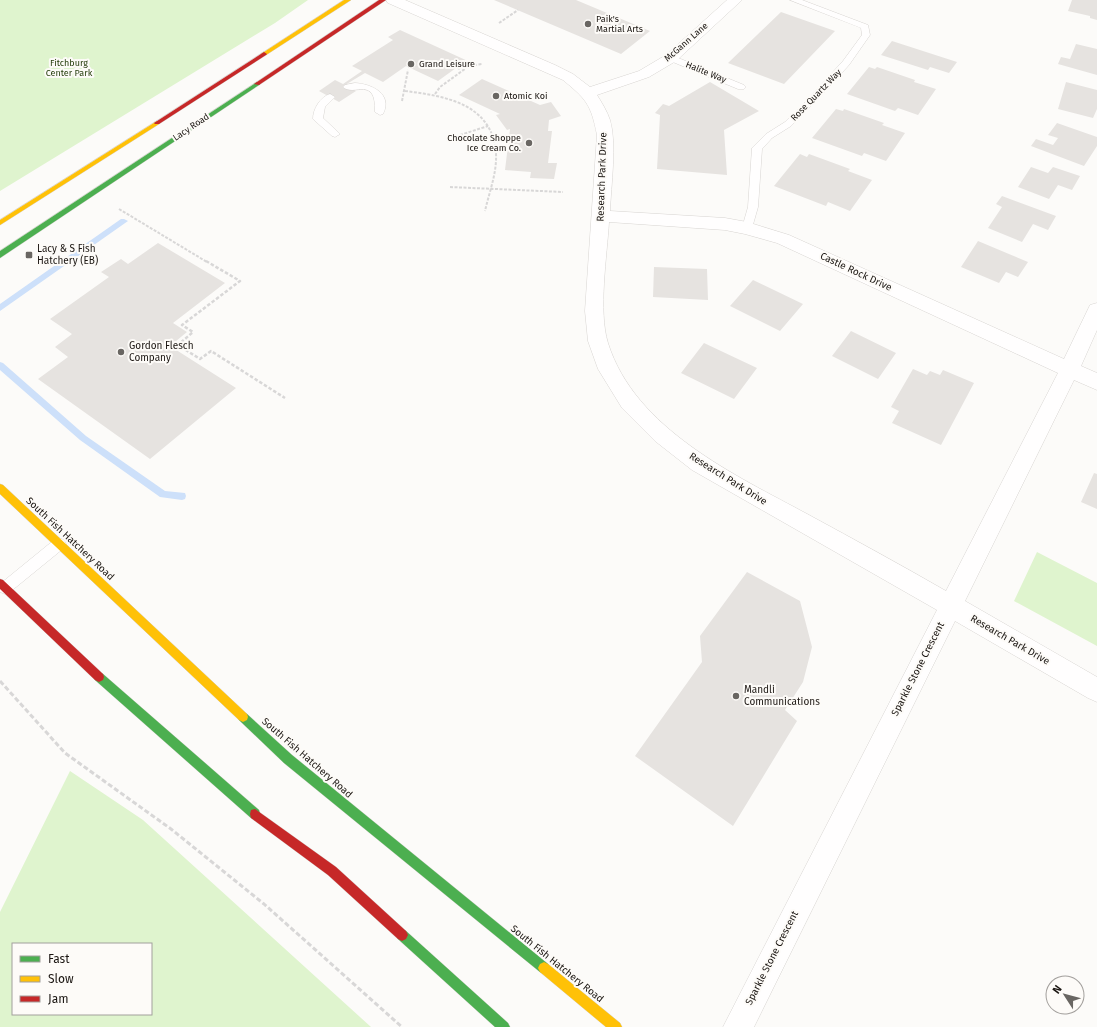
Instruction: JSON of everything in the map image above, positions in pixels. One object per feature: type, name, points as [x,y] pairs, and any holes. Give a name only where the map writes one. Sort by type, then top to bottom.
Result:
[{"type":"main road","points":[[0,223],[348,0]]},
{"type":"main road","name":"Lacy Road","points":[[0,255],[383,0]]},
{"type":"main road","name":"South Fish Hatchery Road","points":[[0,488],[288,759],[616,1027]]},
{"type":"main road","points":[[2,585],[89,669],[232,795],[332,871],[504,1027]]},
{"type":"street","name":"Research Park Drive","points":[[393,0],[568,77],[588,93],[597,107],[602,120],[605,135],[594,311],[598,341],[608,369],[629,402],[662,435],[700,464],[1097,690]]},
{"type":"street","name":"McGann Lane","points":[[588,93],[644,74],[671,58],[735,0]]},
{"type":"street","name":"Castle Rock Drive","points":[[601,216],[725,224],[747,228],[783,239],[1097,382]]},
{"type":"street","name":"Sparkle Stone Crescent","points":[[738,1027],[1070,370],[1097,310]]},
{"type":"lane","name":"Rose Quartz Way","points":[[747,228],[753,207],[757,148],[769,136],[788,124],[814,98],[846,63],[866,35],[865,27],[794,0]]},
{"type":"lane","name":"Halite Way","points":[[671,58],[742,87]]},
{"type":"lane","points":[[348,87],[362,85],[375,91],[381,100],[380,112]]},
{"type":"lane","points":[[330,98],[322,104],[317,112],[318,119],[335,134]]},
{"type":"lane","points":[[2,585],[59,544]]},
{"type":"path","points":[[502,21],[518,10]]},
{"type":"path","points":[[435,94],[440,87],[469,66],[482,64]]},
{"type":"path","points":[[402,105],[408,70]]},
{"type":"path","points":[[405,91],[435,94],[469,107],[483,119],[492,132],[496,154],[490,189],[484,211]]},
{"type":"path","points":[[460,135],[488,126]]},
{"type":"path","points":[[450,187],[563,192]]},
{"type":"path","points":[[119,209],[240,281],[182,325],[193,332],[178,345],[200,359],[211,351],[285,398]]},
{"type":"path","points":[[0,681],[65,753],[171,829],[240,884],[402,1027]]},
{"type":"green space","name":"Fitchburg Center Park","points":[[0,0],[308,0],[275,23],[0,191]]},
{"type":"green space","points":[[1037,552],[1097,583],[1097,646],[1014,601]]},
{"type":"green space","points":[[70,771],[143,820],[371,1027],[0,1027],[0,912]]},
{"type":"building","points":[[494,0],[576,0],[650,31],[621,54]]},
{"type":"building","points":[[1072,0],[1097,0],[1097,20],[1090,18],[1090,16],[1068,11]]},
{"type":"building","points":[[781,12],[835,31],[784,84],[728,63]]},
{"type":"building","name":"Grand Leisure","points":[[400,30],[470,62],[459,70],[456,68],[438,81],[406,66],[383,82],[365,73],[345,85],[356,91],[339,102],[319,91],[335,80],[343,84],[362,71],[352,66],[393,40],[388,37]]},
{"type":"building","points":[[892,41],[957,62],[949,73],[930,67],[928,70],[881,55]]},
{"type":"building","points":[[1076,44],[1097,49],[1097,75],[1058,64],[1061,57],[1070,59]]},
{"type":"building","points":[[869,67],[875,69],[877,67],[936,89],[918,115],[898,108],[895,111],[847,94]]},
{"type":"building","points":[[482,79],[540,105],[551,102],[561,116],[549,120],[548,131],[552,131],[548,163],[557,163],[554,179],[530,178],[531,172],[505,170],[510,129],[507,130],[496,115],[500,114],[459,95]]},
{"type":"building","points":[[710,82],[759,111],[724,130],[727,175],[657,169],[660,115],[655,113],[663,104],[669,106]]},
{"type":"building","points":[[1066,82],[1097,90],[1097,109],[1093,118],[1058,109]]},
{"type":"building","points":[[836,109],[843,111],[844,109],[884,123],[882,125],[905,133],[886,161],[864,153],[862,156],[812,138]]},
{"type":"building","points":[[1057,123],[1097,137],[1097,146],[1084,166],[1031,146],[1036,139],[1053,145],[1058,138],[1048,135]]},
{"type":"building","points":[[800,154],[807,157],[809,154],[850,169],[848,171],[872,180],[850,211],[828,202],[826,206],[774,186]]},
{"type":"building","points":[[1031,167],[1048,173],[1053,167],[1080,176],[1072,190],[1058,185],[1049,199],[1018,187]]},
{"type":"building","points":[[1002,196],[1056,216],[1048,230],[1033,224],[1022,242],[988,228],[1002,207],[996,204]]},
{"type":"building","points":[[978,241],[1028,262],[1018,277],[1006,272],[999,283],[961,267]]},
{"type":"building","name":"Gordon Flesch Company","points":[[158,243],[225,283],[173,323],[187,332],[170,346],[236,388],[150,459],[38,379],[68,357],[55,347],[72,334],[50,319],[109,277],[101,272],[121,259],[128,264]]},
{"type":"building","points":[[654,267],[707,269],[708,300],[653,297]]},
{"type":"building","points":[[753,280],[803,304],[780,331],[730,306]]},
{"type":"building","points":[[851,331],[896,353],[878,379],[832,356]]},
{"type":"building","points":[[704,343],[757,368],[734,399],[681,373]]},
{"type":"building","points":[[913,369],[927,375],[930,371],[940,375],[943,370],[974,383],[941,445],[892,423],[899,411],[891,407]]},
{"type":"building","points":[[1094,473],[1097,474],[1097,509],[1081,502]]},
{"type":"building","name":"Mandli Communications","points":[[747,572],[800,601],[812,647],[803,682],[785,710],[797,721],[733,826],[635,756],[702,662],[700,636]]},
{"type":"waterway","points":[[0,308],[124,221]]},
{"type":"waterway","points":[[0,365],[83,438],[163,494],[182,496]]},
{"type":"traffic: fast","points":[[0,255],[257,84]]},
{"type":"traffic: fast","points":[[99,677],[255,814]]},
{"type":"traffic: fast","points":[[243,717],[288,759],[544,968]]},
{"type":"traffic: fast","points":[[402,935],[504,1027]]},
{"type":"traffic: slow","points":[[264,54],[348,0]]},
{"type":"traffic: slow","points":[[0,223],[157,123]]},
{"type":"traffic: slow","points":[[0,488],[243,717]]},
{"type":"traffic: slow","points":[[544,968],[616,1027]]},
{"type":"traffic: jam","points":[[257,84],[383,0]]},
{"type":"traffic: jam","points":[[157,123],[264,54]]},
{"type":"traffic: jam","points":[[0,583],[99,677]]},
{"type":"traffic: jam","points":[[255,814],[332,871],[402,935]]},
{"type":"place","name":"Paik's Martial Arts","points":[[588,24]]},
{"type":"place","name":"Grand Leisure","points":[[411,64]]},
{"type":"place","name":"Atomic Koi","points":[[496,96]]},
{"type":"place","name":"Chocolate Shoppe Ice Cream Co.","points":[[529,143]]},
{"type":"place","name":"Lacy & S Fish Hatchery (EB)","points":[[29,255]]},
{"type":"place","name":"Gordon Flesch Company","points":[[121,352]]},
{"type":"place","name":"Mandli Communications","points":[[736,696]]}]
